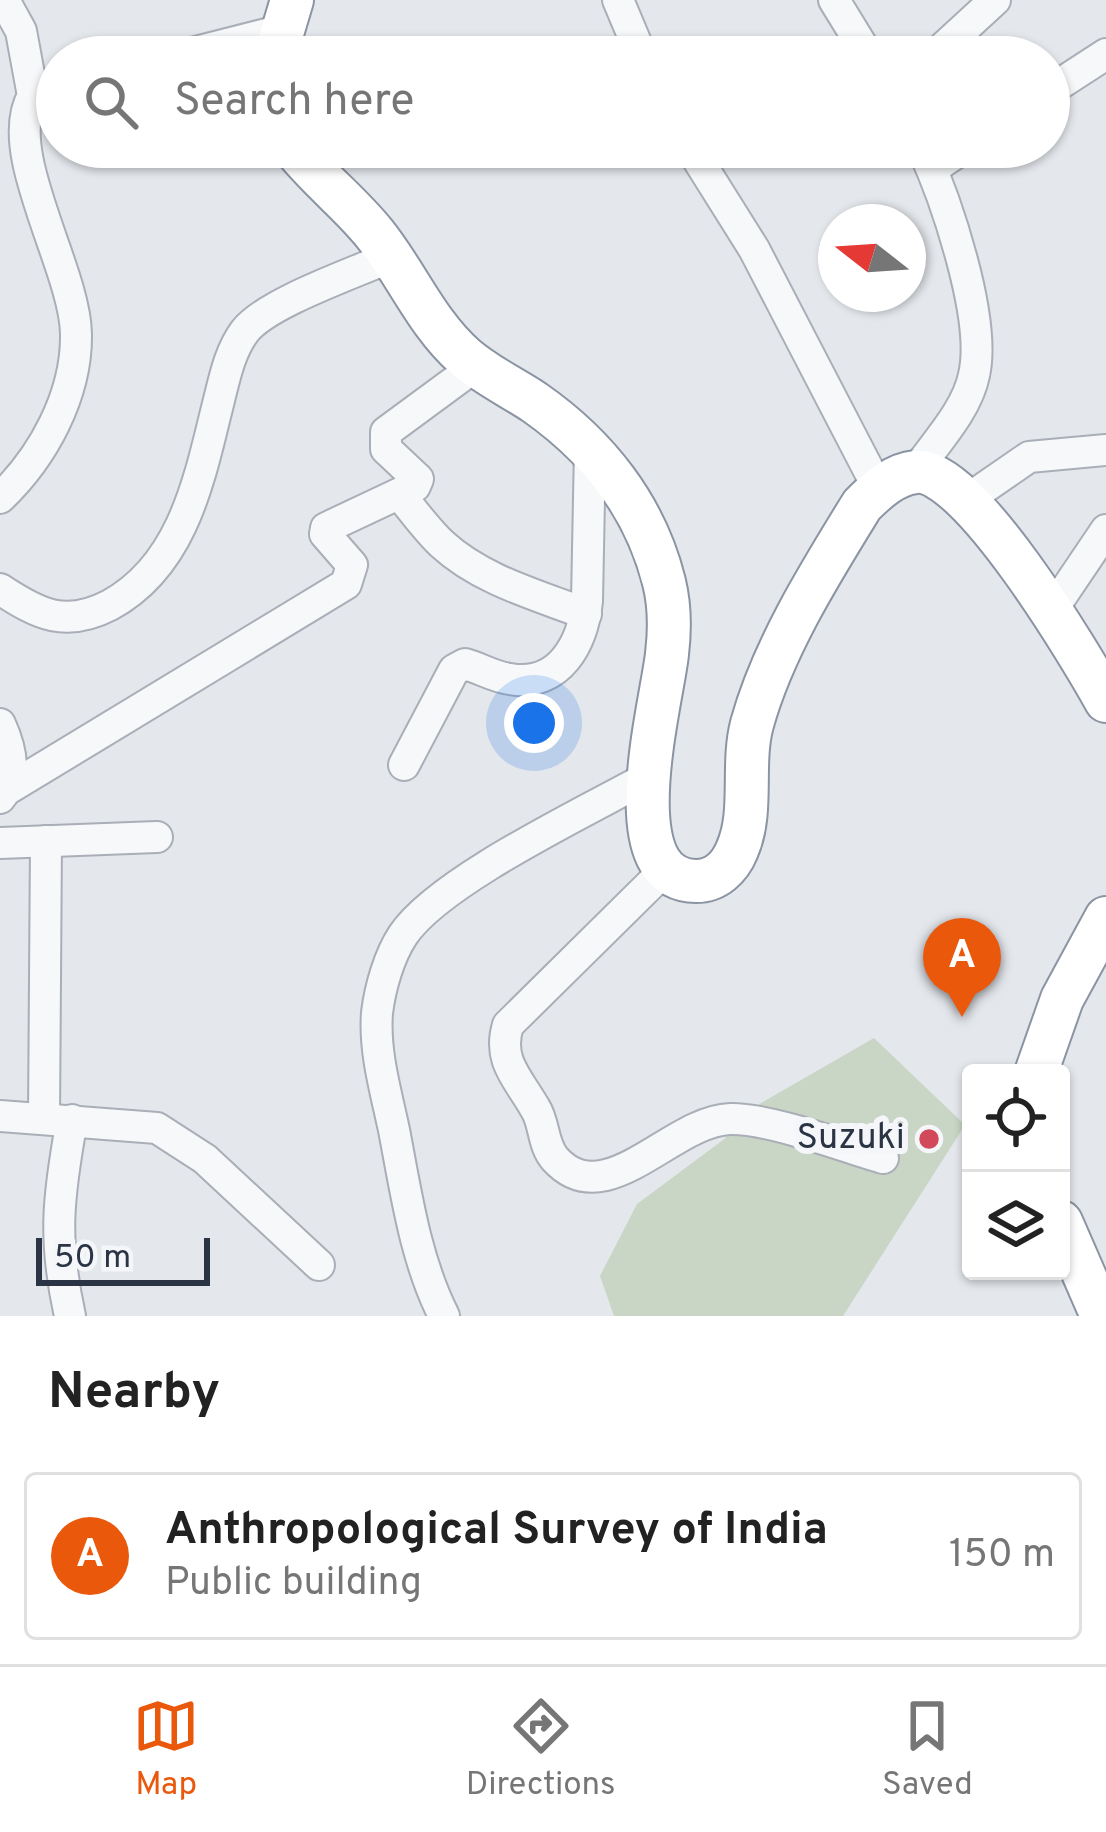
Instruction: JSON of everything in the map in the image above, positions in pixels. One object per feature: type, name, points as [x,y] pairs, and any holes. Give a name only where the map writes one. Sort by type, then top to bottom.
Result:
[{"type":"highway","points":[[312,168],[392,256],[442,332],[477,365],[530,399],[590,447],[635,510],[653,547],[670,617],[648,776],[649,834],[654,855],[666,869],[682,878],[712,878],[726,869],[744,826],[746,760],[761,695],[844,533],[897,480],[931,474],[968,499],[1052,610],[1106,701]]},
{"type":"highway","points":[[1039,1064],[1062,999],[1101,943]]},
{"type":"highway","points":[[1070,1243],[1102,1316]]},
{"type":"street","points":[[4,0],[36,67]]},
{"type":"street","points":[[618,0],[633,36]]},
{"type":"street","points":[[834,0],[856,36]]},
{"type":"street","points":[[956,36],[995,0]]},
{"type":"street","points":[[1070,78],[1106,54]]},
{"type":"street","points":[[0,498],[24,476],[46,439],[74,367],[76,330],[65,275],[26,188],[19,158],[22,121],[36,102]]},
{"type":"street","points":[[703,168],[897,480],[960,409],[974,379],[977,349],[950,219],[931,168]]},
{"type":"street","points":[[0,589],[27,607],[59,618],[87,617],[119,600],[151,574],[177,536],[195,496],[229,360],[242,335],[256,319],[276,308],[392,256]]},
{"type":"street","points":[[4,794],[346,584],[352,565],[329,540],[326,528],[415,486],[418,479],[386,449],[386,432],[477,365]]},
{"type":"street","points":[[404,765],[454,670],[464,664],[515,681],[551,673],[576,647],[586,614],[590,447]]},
{"type":"street","points":[[968,499],[1028,458],[1106,450]]},
{"type":"street","points":[[399,494],[460,559],[586,614]]},
{"type":"street","points":[[1052,610],[1106,530]]},
{"type":"street","points":[[0,724],[12,765],[4,794]]},
{"type":"street","points":[[444,1316],[410,1211],[376,1044],[377,1009],[386,971],[402,936],[425,909],[648,776]]},
{"type":"street","points":[[0,843],[157,836]]},
{"type":"street","points":[[46,841],[62,1176],[57,1243],[70,1316]]},
{"type":"street","points":[[666,869],[508,1025],[502,1042],[505,1062],[539,1112],[547,1147],[556,1160],[587,1178],[608,1178],[694,1128],[736,1119],[883,1158]]},
{"type":"street","points":[[0,1116],[157,1128],[205,1159],[319,1265]]},
{"type":"green space","points":[[874,1038],[962,1122],[962,1130],[843,1316],[614,1316],[600,1276],[637,1204],[723,1140],[761,1103]]},
{"type":"place","name":"Anthropological Survey of India","points":[[962,1017]]},
{"type":"place","name":"Suzuki","points":[[929,1139]]}]
